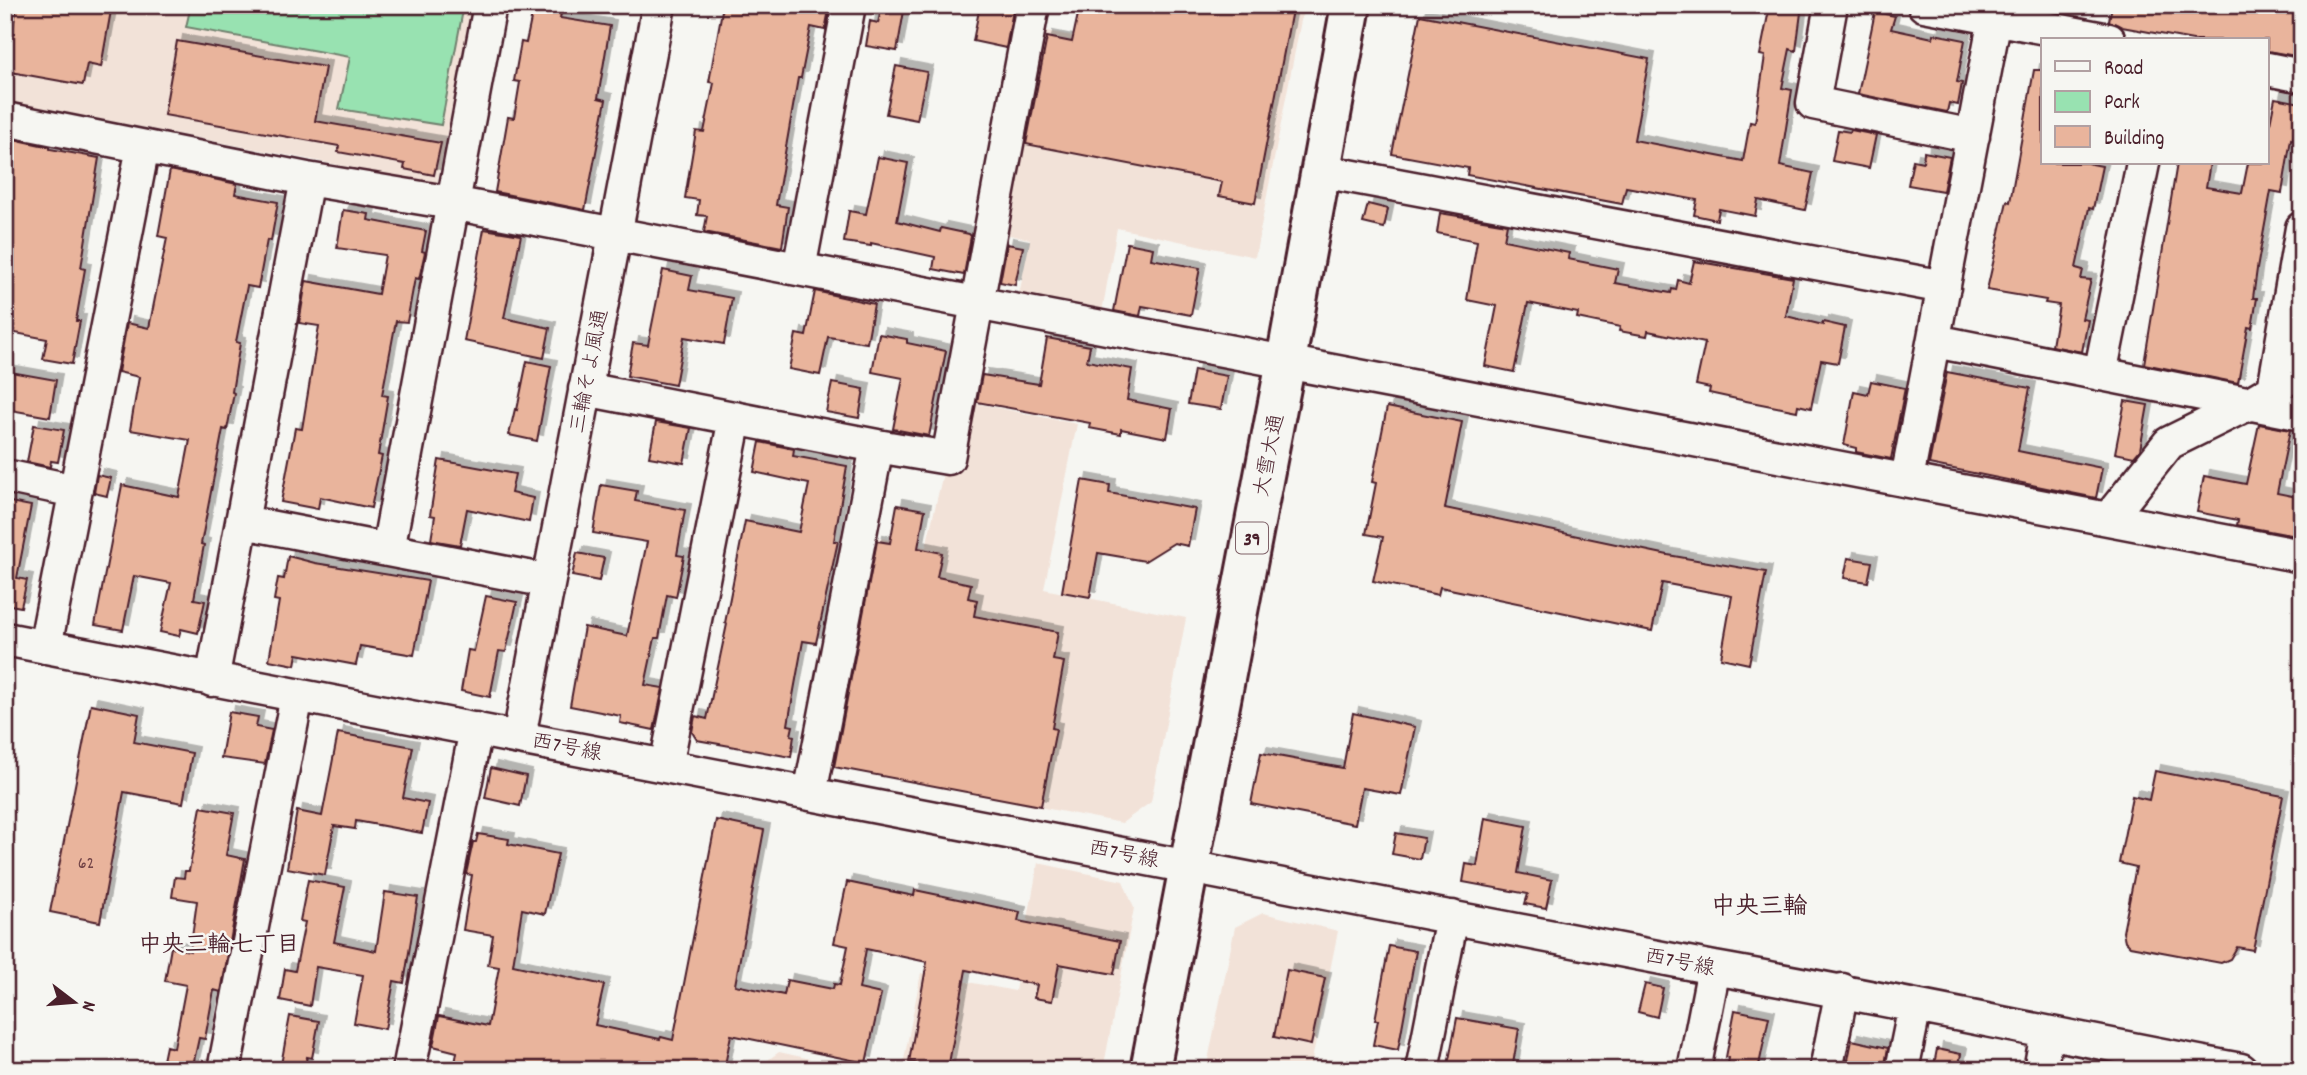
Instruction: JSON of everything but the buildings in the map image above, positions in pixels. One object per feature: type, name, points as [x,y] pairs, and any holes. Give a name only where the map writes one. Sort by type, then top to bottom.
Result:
[{"type":"highway","name":"大雪大通","points":[[1150,1070],[1352,5]]},
{"type":"street","points":[[388,550],[490,5]]},
{"type":"street","name":"三輪そよ風通","points":[[519,737],[659,5]]},
{"type":"street","points":[[799,269],[849,5]]},
{"type":"street","points":[[585,389],[948,458],[1033,5]]},
{"type":"street","points":[[1831,5],[1813,103],[1973,136]]},
{"type":"street","points":[[1924,5],[2099,38]]},
{"type":"street","points":[[1908,480],[1995,18]]},
{"type":"street","points":[[2268,69],[2302,75]]},
{"type":"street","points":[[5,119],[307,179],[452,203],[976,302],[2302,556]]},
{"type":"street","points":[[45,647],[143,147]]},
{"type":"street","points":[[2100,374],[2143,164]]},
{"type":"street","points":[[1322,171],[1944,287]]},
{"type":"street","points":[[212,680],[307,179]]},
{"type":"street","points":[[2262,396],[2302,228]]},
{"type":"street","points":[[1935,341],[2100,374],[2262,396],[2302,414]]},
{"type":"street","points":[[2109,518],[2169,443],[2262,396],[2302,367]]},
{"type":"street","points":[[666,766],[735,418]]},
{"type":"street","points":[[810,794],[877,446]]},
{"type":"street","points":[[5,476],[75,491]]},
{"type":"street","points":[[243,522],[548,581]]},
{"type":"street","name":"西7号線","points":[[5,639],[1714,968],[1842,990],[2241,1070]]},
{"type":"street","points":[[223,1070],[297,696]]},
{"type":"street","points":[[409,1070],[476,729]]},
{"type":"street","points":[[1422,1070],[1452,917]]},
{"type":"street","points":[[1694,1070],[1714,968]]},
{"type":"street","points":[[1826,1070],[1842,990]]},
{"type":"street","points":[[1902,1070],[1915,1006]]},
{"type":"street","points":[[2040,1070],[2047,1033]]},
{"type":"shaded area","points":[[5,5],[472,5],[437,184],[5,101]]},
{"type":"shaded area","points":[[1170,5],[1304,5],[1255,257],[1117,228],[1102,312],[1019,295],[1030,239],[1004,234],[1041,30],[1163,53]]},
{"type":"shaded area","points":[[974,403],[1077,424],[1044,589],[1186,618],[1151,802],[1122,823],[828,766],[870,536],[926,547],[944,469],[960,472]]},
{"type":"shaded area","points":[[1038,863],[1123,881],[1134,908],[1103,1070],[902,1070],[921,973],[1015,991]]},
{"type":"shaded area","points":[[1263,913],[1338,931],[1310,1070],[1206,1070],[1235,927]]},
{"type":"shaded area","points":[[779,1052],[860,1070],[754,1070]]},
{"type":"green space","points":[[191,5],[464,5],[441,125],[339,109],[350,57],[186,27]]},
{"type":"district","name":"中央三輪","points":[[1759,905]]},
{"type":"district","name":"中央三輪七丁目","points":[[219,943]]}]
